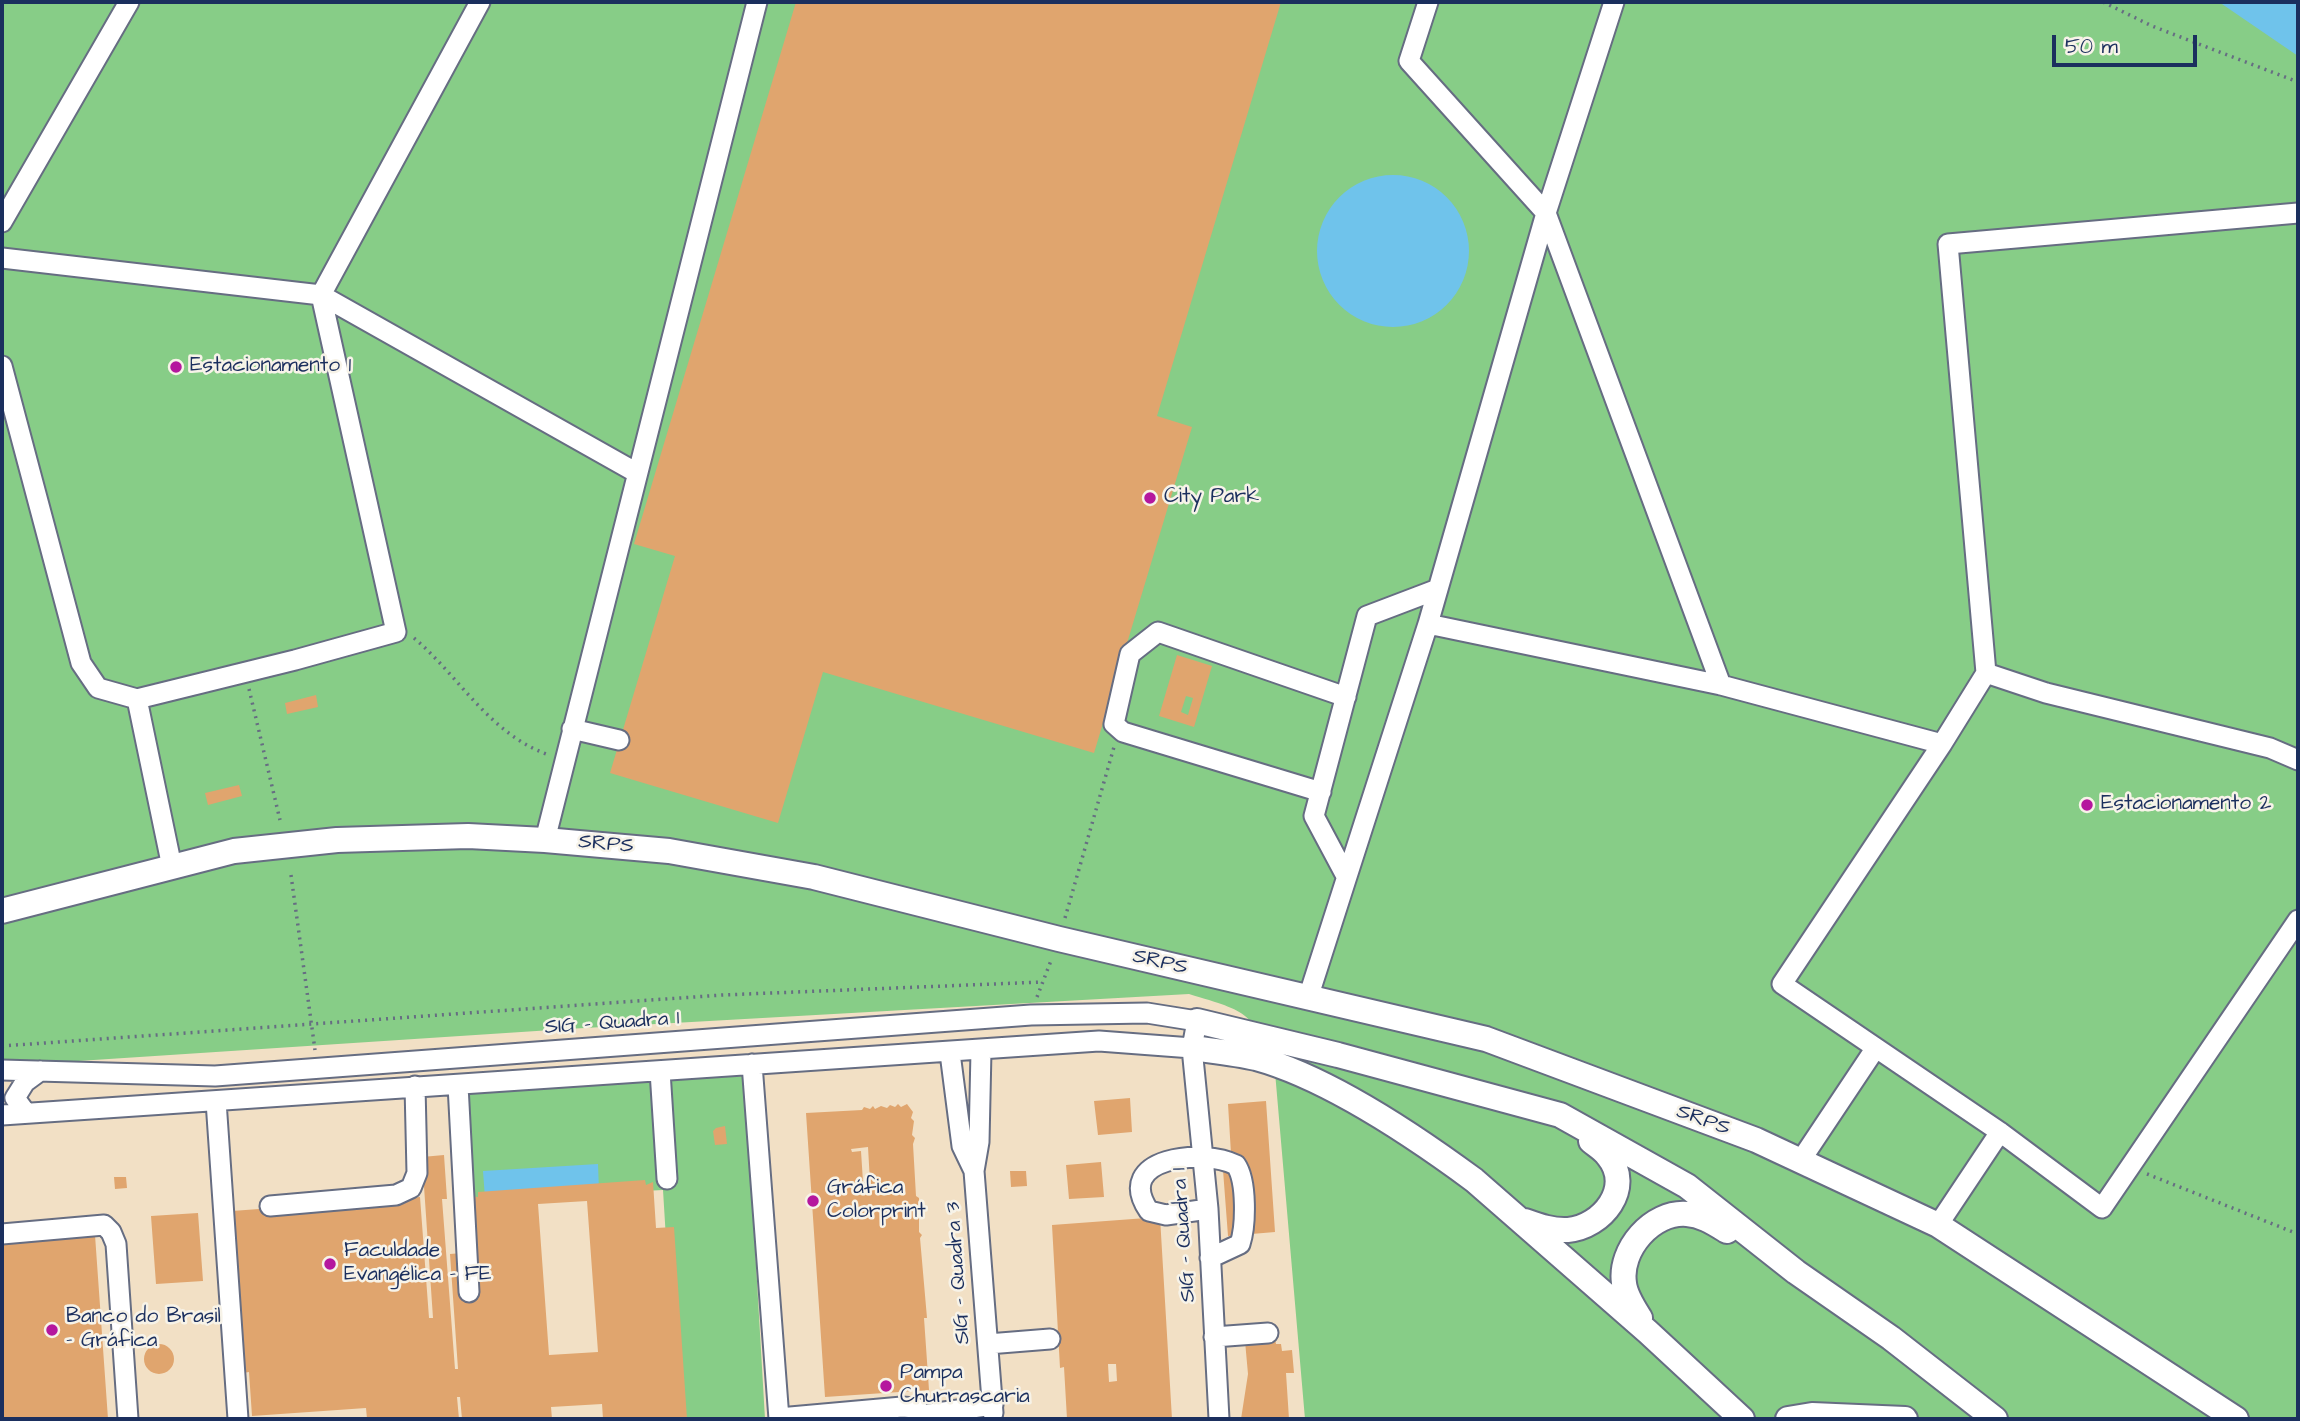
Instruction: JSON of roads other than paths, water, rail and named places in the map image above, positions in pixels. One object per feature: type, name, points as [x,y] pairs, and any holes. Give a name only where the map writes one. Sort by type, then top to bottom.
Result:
[{"type":"main road","name":"SRPS","points":[[2,911],[234,851],[337,840],[468,836],[545,840],[669,851],[761,866],[1486,1039],[1801,1160],[1938,1225],[2236,1419]]},
{"type":"main road","points":[[1197,1021],[1338,1055],[1560,1115],[1687,1186],[1796,1272],[1891,1338],[1995,1419]]},
{"type":"main road","points":[[1192,1048],[1255,1058],[1312,1078],[1444,1158],[1521,1220],[1742,1419]]},
{"type":"main road","points":[[1521,1220],[1566,1230],[1598,1221],[1610,1208],[1617,1175],[1609,1156],[1560,1115]]},
{"type":"main road","points":[[1648,1332],[1625,1291],[1624,1265],[1629,1250],[1642,1234],[1666,1217],[1684,1213],[1705,1218],[1796,1272]]},
{"type":"main road","points":[[1800,1417],[1905,1419]]},
{"type":"street","points":[[2,222],[129,2]]},
{"type":"street","points":[[2,366],[82,663],[98,688],[137,699],[396,632],[321,295],[481,2]]},
{"type":"street","points":[[545,840],[757,2]]},
{"type":"street","points":[[1428,2],[1409,61],[1546,213],[1721,685]]},
{"type":"street","points":[[1308,998],[1428,624],[1546,213],[1614,2]]},
{"type":"street","points":[[2298,213],[1948,244],[1986,673],[1942,744],[1782,984],[2000,1132],[2102,1208],[2298,920]]},
{"type":"street","points":[[2,258],[321,295],[637,473]]},
{"type":"street","points":[[1346,876],[1314,816],[1367,616],[1438,589]]},
{"type":"street","points":[[1428,624],[1721,685],[1942,744]]},
{"type":"street","points":[[1321,792],[1119,729],[1114,724],[1130,654],[1158,632],[1346,697]]},
{"type":"street","points":[[1986,673],[2046,693],[2270,748],[2298,760]]},
{"type":"street","points":[[137,699],[172,867]]},
{"type":"street","points":[[572,729],[619,740]]},
{"type":"street","name":"SIG - Quadra 1","points":[[2,1070],[215,1076],[1031,1015],[1147,1013],[1197,1021],[1192,1048],[1208,1209],[1219,1419]]},
{"type":"street","points":[[2,1115],[1114,1040],[1192,1048]]},
{"type":"street","points":[[1801,1160],[1875,1049]]},
{"type":"street","name":"SIG - Quadra 3","points":[[779,1419],[902,1407],[916,1408],[923,1415],[993,1409],[974,1171],[979,1142],[981,1051]]},
{"type":"street","name":"SIG - Quadra 3","points":[[950,1053],[962,1146],[974,1171]]},
{"type":"street","points":[[752,1064],[779,1419]]},
{"type":"street","points":[[660,1071],[667,1179]]},
{"type":"street","points":[[26,1113],[15,1098],[18,1090],[40,1072]]},
{"type":"street","points":[[457,1085],[469,1292]]},
{"type":"street","points":[[270,1206],[396,1195],[411,1188],[417,1173],[415,1086]]},
{"type":"street","points":[[216,1101],[238,1419]]},
{"type":"street","points":[[1938,1225],[2000,1132]]},
{"type":"street","points":[[1208,1209],[1155,1214],[1149,1211],[1142,1201],[1142,1179],[1152,1167],[1161,1162],[1202,1157],[1224,1159],[1236,1165],[1240,1171],[1245,1229],[1240,1244],[1210,1258]]},
{"type":"street","points":[[2,1234],[104,1225],[111,1232],[116,1244],[128,1419]]},
{"type":"street","points":[[1214,1337],[1268,1333]]},
{"type":"street","points":[[988,1344],[1050,1339]]},
{"type":"water","points":[[2219,2],[2298,2],[2298,56]]},
{"type":"water","points":[[1393,175],[1422,181],[1447,197],[1463,222],[1469,251],[1463,280],[1447,305],[1422,321],[1393,327],[1364,321],[1339,305],[1323,280],[1317,251],[1323,222],[1339,197],[1364,181]]},
{"type":"water","points":[[598,1164],[599,1191],[485,1198],[483,1171]]},
{"type":"place","name":"Estacionamento 1","points":[[176,367]]},
{"type":"place","name":"City Park","points":[[1150,498]]},
{"type":"place","name":"Estacionamento 2","points":[[2087,805]]},
{"type":"place","name":"Gráfica Colorprint","points":[[813,1201]]},
{"type":"place","name":"Faculdade Evangélica - FE","points":[[330,1264]]},
{"type":"place","name":"Banco do Brasil - Gráfica","points":[[52,1330]]},
{"type":"place","name":"Pampa Churrascaria","points":[[886,1386]]}]
